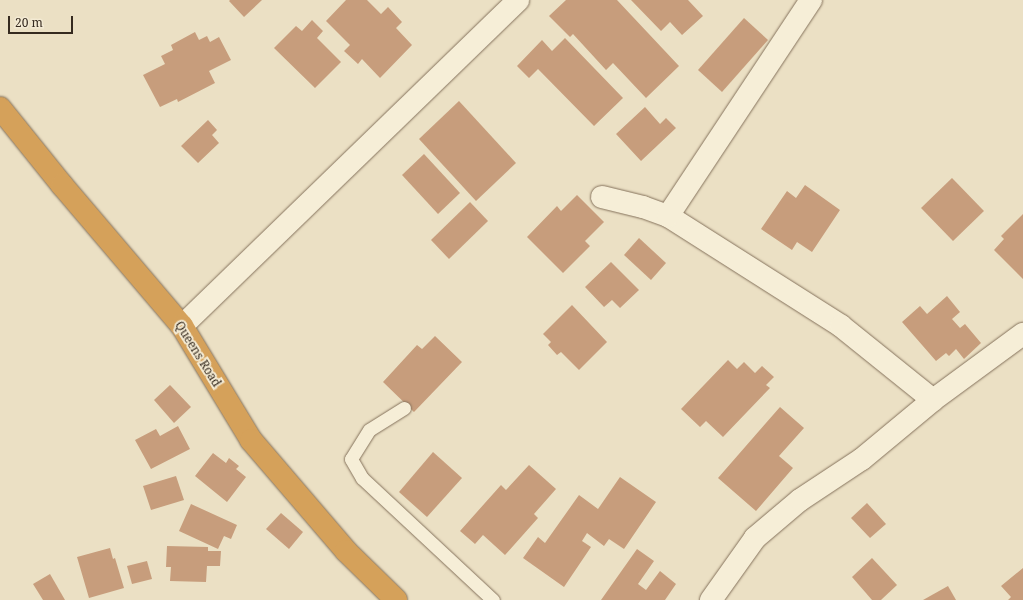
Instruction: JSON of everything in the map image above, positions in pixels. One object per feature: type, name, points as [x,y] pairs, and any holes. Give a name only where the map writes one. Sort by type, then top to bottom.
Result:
[{"type":"highway","name":"Queens Road","points":[[0,108],[62,185],[182,326],[251,440],[346,550],[396,600]]},
{"type":"street","points":[[182,326],[518,0]]},
{"type":"street","points":[[668,216],[811,0]]},
{"type":"street","points":[[602,197],[668,216],[841,326],[933,400]]},
{"type":"street","points":[[711,600],[755,538],[800,500],[862,460],[933,400],[1023,334]]},
{"type":"lane","points":[[404,408],[369,430],[351,459],[362,478],[493,600]]},
{"type":"building","points":[[262,0],[244,17],[229,1]]},
{"type":"building","points":[[346,0],[367,0],[381,14],[388,7],[402,22],[396,28],[412,45],[380,78],[362,59],[358,64],[344,51],[350,45],[326,21]]},
{"type":"building","points":[[566,0],[617,0],[679,66],[646,98],[613,63],[606,70],[573,34],[570,37],[549,16]]},
{"type":"building","points":[[631,0],[688,0],[703,16],[682,35],[670,22],[661,31]]},
{"type":"building","points":[[744,18],[768,40],[722,92],[698,70]]},
{"type":"building","points":[[312,20],[323,31],[317,38],[341,62],[315,88],[274,48],[296,26],[302,31]]},
{"type":"building","points":[[195,32],[199,40],[207,36],[210,42],[219,37],[231,60],[209,71],[215,83],[178,102],[177,99],[160,107],[143,75],[165,64],[161,56],[173,50],[171,45]]},
{"type":"building","points":[[565,38],[623,98],[594,126],[538,69],[529,78],[517,66],[542,40],[552,51]]},
{"type":"building","points":[[459,101],[516,163],[476,201],[419,139]]},
{"type":"building","points":[[645,107],[660,124],[666,118],[676,128],[641,161],[616,134]]},
{"type":"building","points":[[208,120],[217,130],[212,135],[219,143],[198,163],[181,146]]},
{"type":"building","points":[[424,154],[460,193],[438,214],[402,175]]},
{"type":"building","points":[[952,178],[984,211],[953,241],[921,208]]},
{"type":"building","points":[[805,185],[840,210],[812,252],[797,242],[792,250],[761,229],[787,191],[796,198]]},
{"type":"building","points":[[577,195],[604,222],[585,241],[590,246],[563,273],[527,237],[557,206],[561,211]]},
{"type":"building","points":[[470,202],[488,221],[449,259],[431,240]]},
{"type":"building","points":[[1023,214],[1023,279],[994,250],[1004,239],[1001,236]]},
{"type":"building","points":[[639,238],[666,263],[651,280],[624,255]]},
{"type":"building","points":[[611,262],[639,290],[620,308],[612,300],[604,307],[585,287]]},
{"type":"building","points":[[947,296],[960,312],[952,319],[960,328],[965,324],[981,343],[964,359],[956,349],[949,356],[946,353],[936,361],[902,322],[920,306],[927,314]]},
{"type":"building","points":[[572,305],[607,342],[579,370],[561,352],[557,355],[548,345],[551,342],[543,334]]},
{"type":"building","points":[[435,336],[462,362],[414,412],[383,382],[417,345],[422,349]]},
{"type":"building","points":[[728,360],[737,369],[744,362],[755,373],[762,366],[774,377],[766,385],[770,388],[723,437],[706,421],[700,427],[681,409]]},
{"type":"building","points":[[170,385],[191,407],[174,423],[154,400]]},
{"type":"building","points":[[780,407],[804,428],[779,456],[793,468],[756,511],[718,478]]},
{"type":"building","points":[[178,426],[190,449],[151,469],[135,440],[156,429],[160,436]]},
{"type":"building","points":[[433,452],[462,478],[427,517],[399,492]]},
{"type":"building","points":[[213,453],[226,463],[229,458],[239,466],[236,469],[246,477],[227,502],[195,476]]},
{"type":"building","points":[[529,465],[556,489],[534,514],[538,518],[505,555],[483,535],[475,544],[460,531],[501,485],[506,490]]},
{"type":"building","points":[[176,476],[184,500],[151,510],[143,486]]},
{"type":"building","points":[[620,477],[656,502],[624,549],[609,539],[604,546],[587,533],[582,541],[591,547],[564,587],[523,558],[538,537],[545,543],[579,495],[598,509]]},
{"type":"building","points":[[867,503],[886,524],[870,538],[851,518]]},
{"type":"building","points":[[191,504],[237,525],[231,539],[224,536],[218,549],[179,531]]},
{"type":"building","points":[[281,513],[303,532],[289,549],[266,529]]},
{"type":"building","points":[[167,546],[208,547],[208,551],[221,551],[220,566],[207,566],[206,582],[170,581],[171,567],[166,567]]},
{"type":"building","points":[[110,548],[113,559],[115,558],[124,588],[89,598],[77,557]]},
{"type":"building","points":[[637,549],[654,561],[638,584],[646,590],[660,571],[676,584],[665,600],[601,600]]},
{"type":"building","points":[[872,558],[897,585],[881,600],[872,600],[852,577]]},
{"type":"building","points":[[147,561],[152,579],[132,584],[127,566]]},
{"type":"building","points":[[1023,568],[1023,600],[1008,600],[1011,597],[1001,586]]},
{"type":"building","points":[[50,574],[65,600],[43,600],[33,584]]},
{"type":"building","points":[[948,586],[956,600],[923,600]]}]
